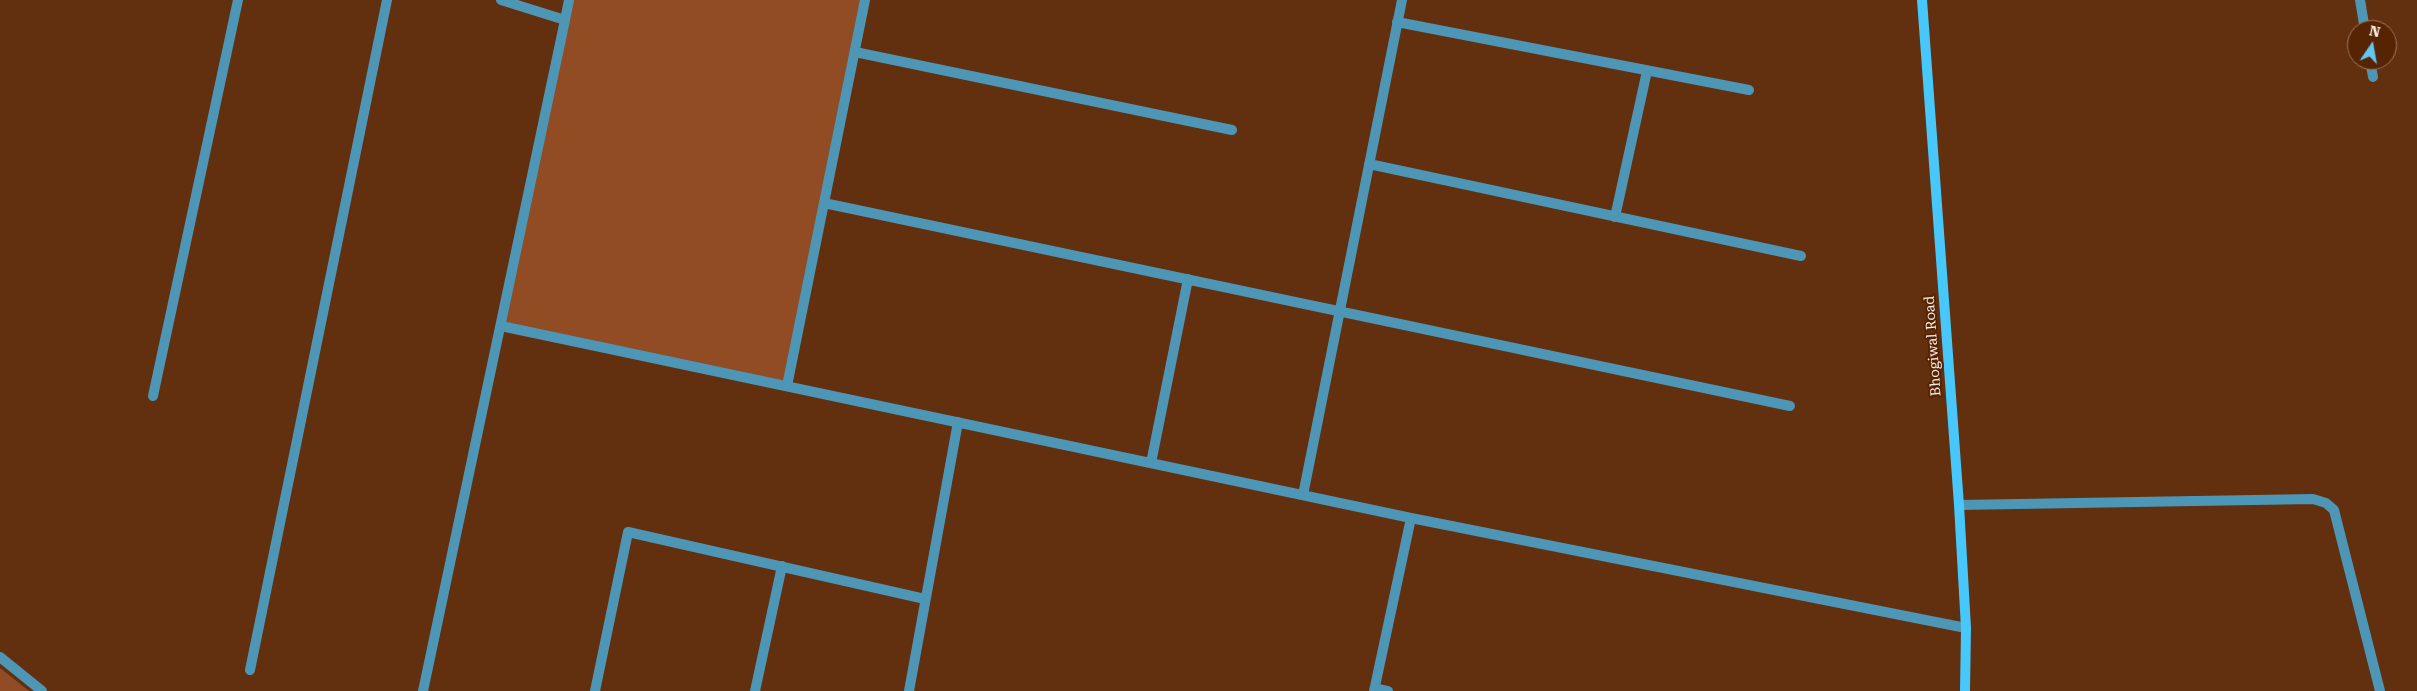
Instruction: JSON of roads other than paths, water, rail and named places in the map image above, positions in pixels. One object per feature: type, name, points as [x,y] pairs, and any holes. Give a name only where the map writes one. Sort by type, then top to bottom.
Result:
[{"type":"main road","name":"Bhogiwal Road","points":[[1922,0],[1966,628],[1965,691]]},
{"type":"street","points":[[153,396],[238,0]]},
{"type":"street","points":[[250,670],[387,0]]},
{"type":"street","points":[[501,0],[565,20]]},
{"type":"street","points":[[422,691],[569,0]]},
{"type":"street","points":[[787,386],[865,0]]},
{"type":"street","points":[[1303,495],[1402,0]]},
{"type":"street","points":[[2360,0],[2363,20]]},
{"type":"street","points":[[1398,22],[1749,90]]},
{"type":"street","points":[[854,52],[1232,130]]},
{"type":"street","points":[[2372,70],[2373,76]]},
{"type":"street","points":[[1615,217],[1647,71]]},
{"type":"street","points":[[1369,164],[1801,256]]},
{"type":"street","points":[[824,203],[1790,406]]},
{"type":"street","points":[[1151,463],[1188,279]]},
{"type":"street","points":[[501,326],[1412,518],[1966,628]]},
{"type":"street","points":[[909,691],[958,422]]},
{"type":"street","points":[[1958,506],[2313,499],[2326,503],[2334,510],[2380,691]]},
{"type":"street","points":[[1388,691],[1374,690],[1412,518]]},
{"type":"street","points":[[595,691],[628,532],[925,599]]},
{"type":"street","points":[[755,691],[782,566]]},
{"type":"street","points":[[0,657],[42,691]]}]
